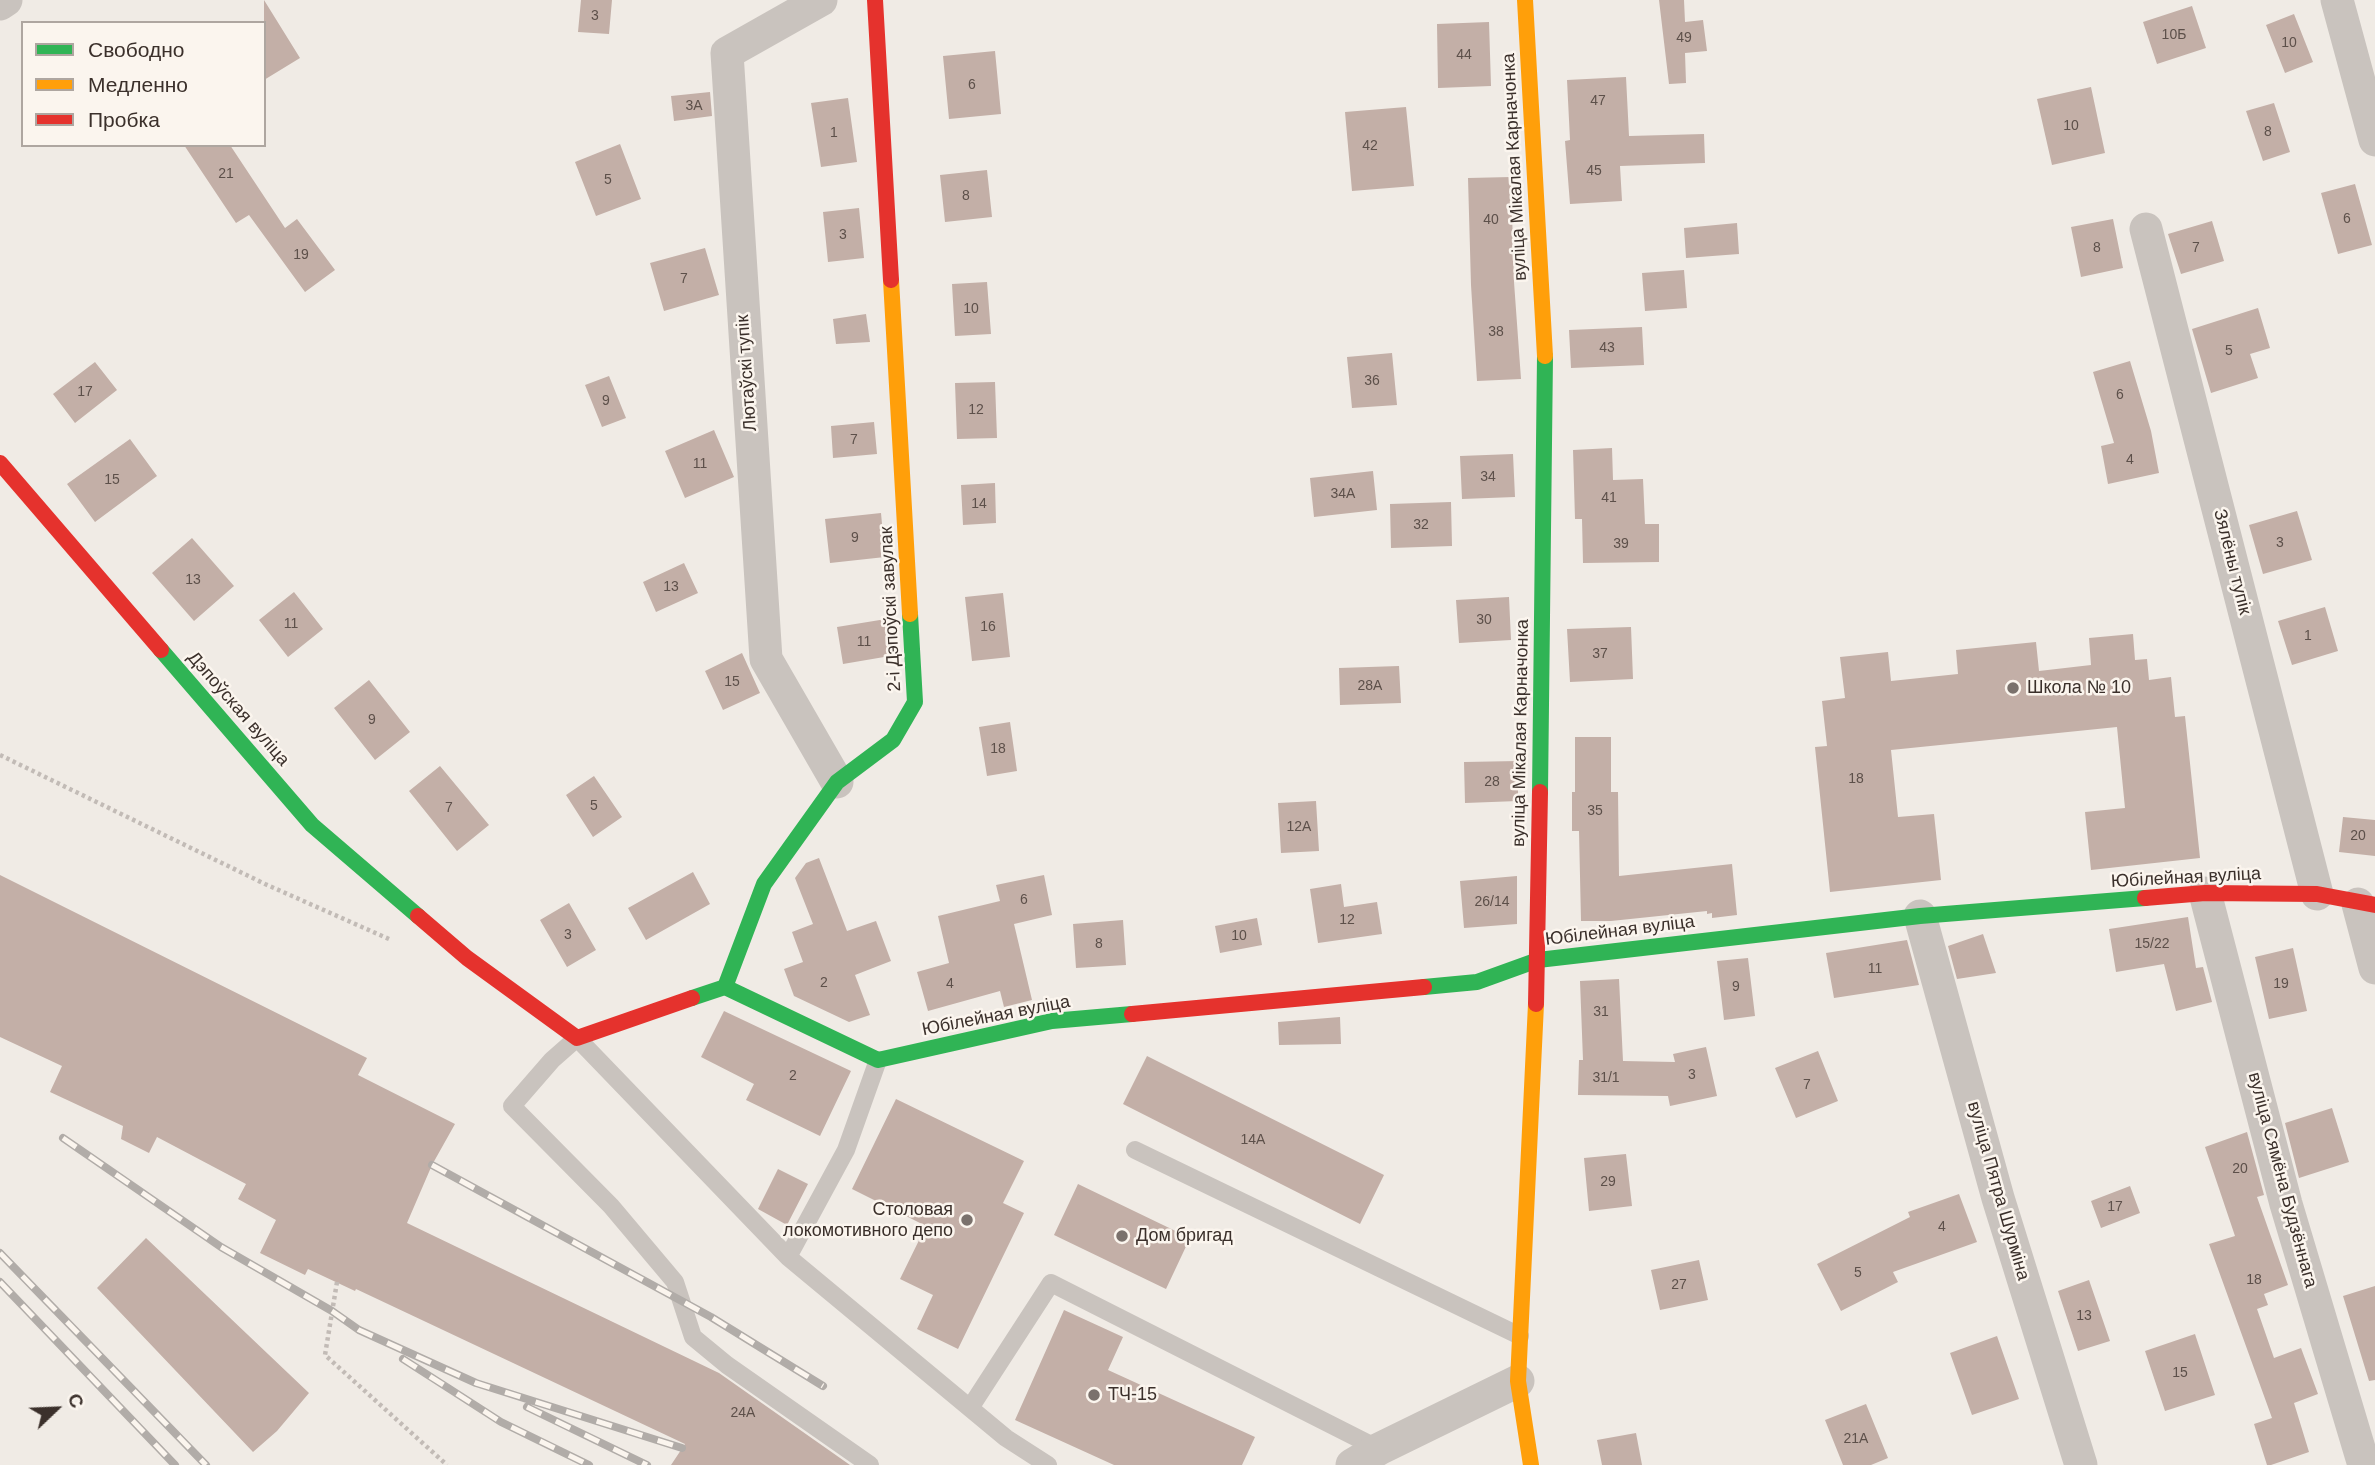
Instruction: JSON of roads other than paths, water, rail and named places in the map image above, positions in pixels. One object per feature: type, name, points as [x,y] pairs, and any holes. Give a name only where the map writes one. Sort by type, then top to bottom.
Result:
[{"type":"street","points":[[0,4],[6,0]]},
{"type":"street","name":"Лютаўскі тупік","points":[[821,0],[727,53],[765,659],[837,782]]},
{"type":"street","name":"2-і Дэпоўскі завулак","points":[[725,987],[764,884],[837,782],[892,740],[915,702],[875,0]]},
{"type":"street","name":"вуліца Мікалая Карначонка","points":[[1525,0],[1545,339],[1538,960],[1518,1381],[1531,1465]]},
{"type":"street","points":[[2337,0],[2375,140]]},
{"type":"street","name":"Зялёны тупік","points":[[2146,229],[2317,894]]},
{"type":"street","name":"Дэпоўская вуліца","points":[[0,463],[312,825],[467,958],[577,1038]]},
{"type":"street","name":"Юбілейная вуліца","points":[[878,1060],[1052,1021],[1477,982],[1538,960],[1920,916],[2205,893],[2317,894],[2366,905]]},
{"type":"street","name":"вуліца Сямёна Будзённага","points":[[2205,893],[2286,1204],[2364,1465]]},
{"type":"street","points":[[2366,905],[2375,968]]},
{"type":"street","name":"вуліца Пятра Шурміна","points":[[1920,916],[1998,1198],[2081,1465]]},
{"type":"street","points":[[577,1038],[725,987],[878,1060]]},
{"type":"street","points":[[1366,1457],[1518,1381]]},
{"type":"lane","points":[[870,1465],[727,1365],[693,1337],[675,1282],[611,1206],[512,1106],[552,1060],[577,1038],[788,1256],[1006,1438],[1048,1465]]},
{"type":"lane","points":[[788,1256],[846,1150],[878,1060]]},
{"type":"lane","points":[[1135,1150],[1520,1336]]},
{"type":"lane","points":[[970,1408],[1051,1283],[1366,1457]]},
{"type":"railway","points":[[63,1138],[221,1247],[332,1311],[359,1330],[476,1383],[682,1448]]},
{"type":"railway","points":[[432,1165],[711,1317],[823,1386]]},
{"type":"railway","points":[[0,1253],[206,1465]]},
{"type":"railway","points":[[0,1282],[175,1465]]},
{"type":"railway","points":[[403,1359],[501,1422],[589,1465]]},
{"type":"railway","points":[[527,1407],[647,1465]]},
{"type":"place","name":"Школа № 10","points":[[2013,688]]},
{"type":"place","name":"Столовая локомотивного депо","points":[[967,1220]]},
{"type":"place","name":"Дом бригад","points":[[1122,1236]]},
{"type":"place","name":"ТЧ-15","points":[[1094,1395]]}]
